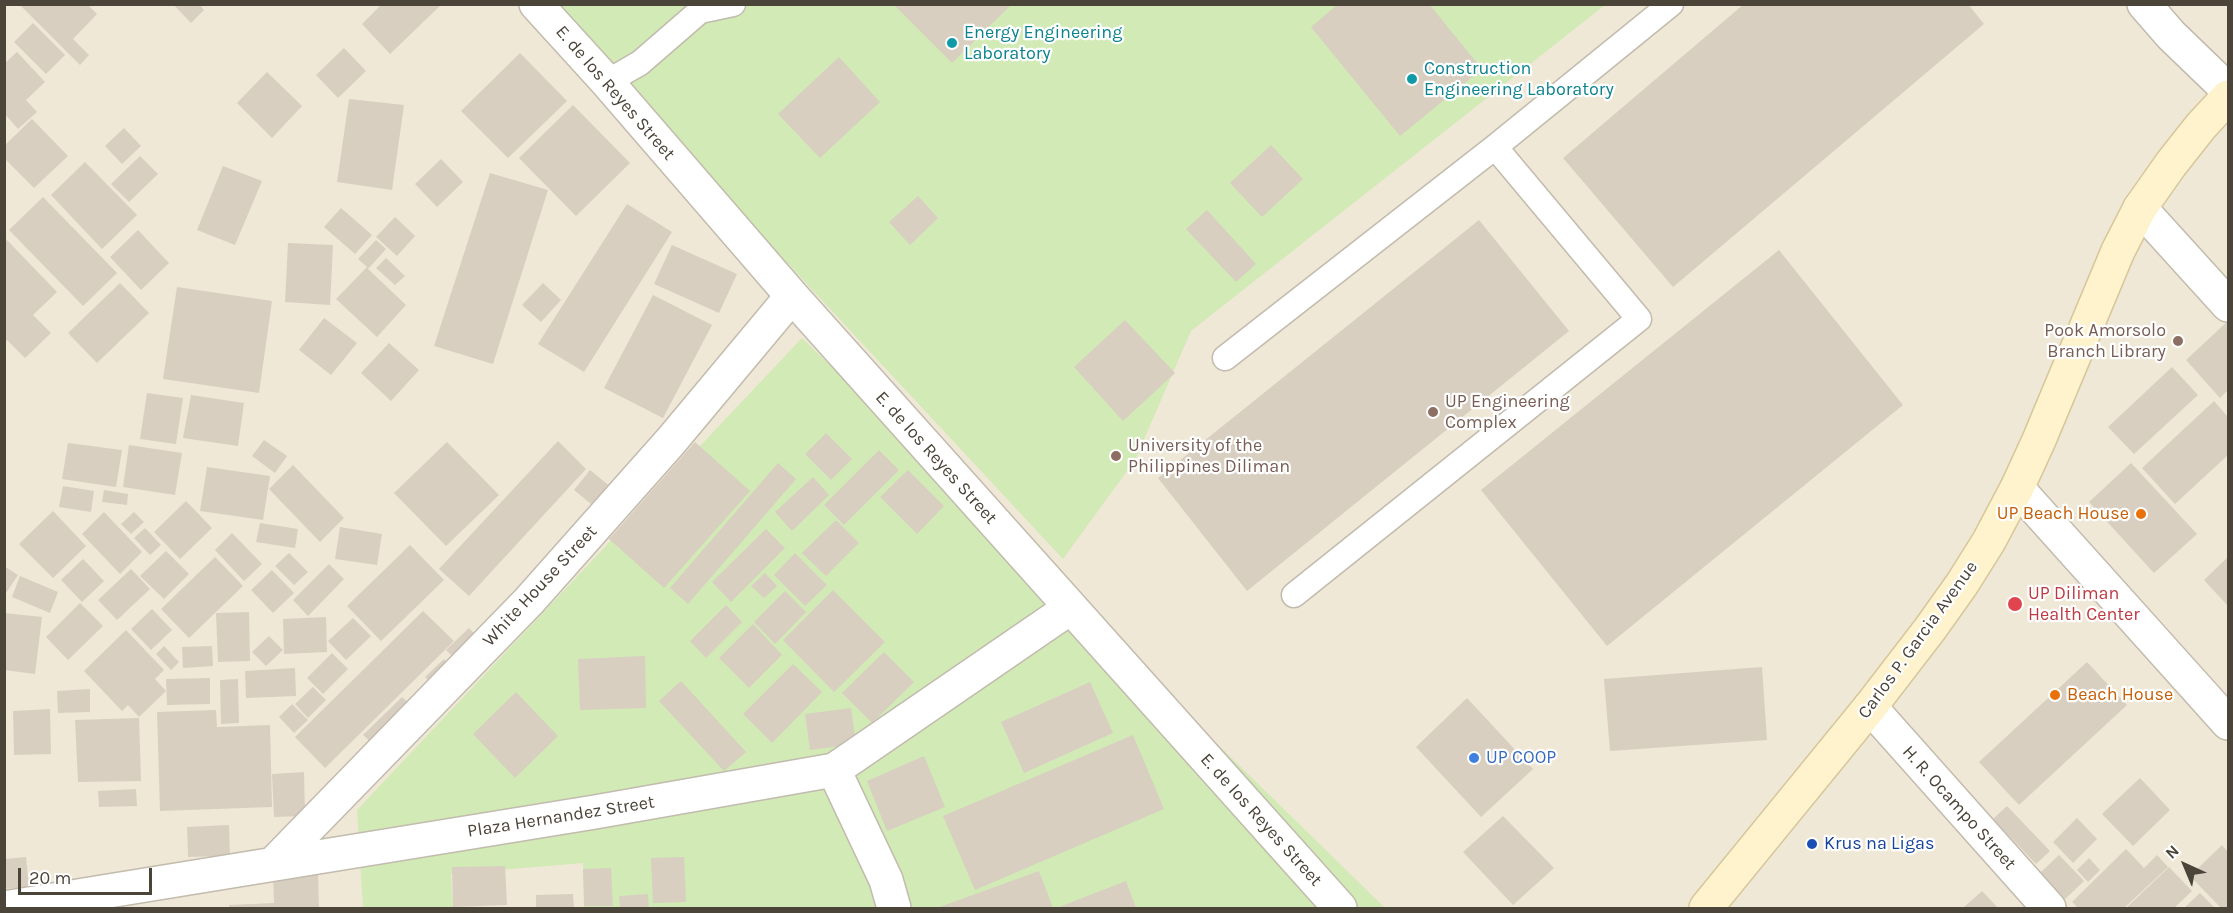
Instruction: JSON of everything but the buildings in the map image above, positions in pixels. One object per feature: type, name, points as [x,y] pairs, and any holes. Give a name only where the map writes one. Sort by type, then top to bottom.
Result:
[{"type":"main road","name":"Carlos P. Garcia Avenue","points":[[1706,909],[1870,707],[1962,584],[1989,541],[2040,440],[2118,251],[2140,208],[2170,164],[2229,97]]},
{"type":"street","name":"E. de los Reyes Street","points":[[536,4],[608,82],[792,296],[1340,909]]},
{"type":"street","points":[[2144,4],[2171,35],[2229,90]]},
{"type":"street","points":[[2140,208],[2229,305]]},
{"type":"street","name":"White House Street","points":[[274,863],[529,601],[671,441],[792,296]]},
{"type":"street","points":[[2017,488],[2229,723]]},
{"type":"street","name":"Plaza Hernandez Street","points":[[4,908],[584,814],[834,770],[1070,608]]},
{"type":"street","name":"H. R. Ocampo Street","points":[[1870,707],[2049,909]]},
{"type":"street","points":[[834,770],[886,880],[894,909]]},
{"type":"lane","points":[[608,82],[640,63],[699,11],[733,4]]},
{"type":"lane","points":[[1225,358],[1495,147],[1671,4]]},
{"type":"lane","points":[[1294,595],[1639,319],[1495,147]]},
{"type":"shaded area","name":"University of the Philippines Diliman","points":[[5,5],[2228,5],[2228,908],[5,908]]},
{"type":"green space","points":[[552,5],[1605,5],[1191,331],[1135,460],[1063,559],[684,152]]},
{"type":"green space","points":[[802,338],[1385,908],[585,908],[583,863],[451,874],[453,908],[363,908],[357,810]]},
{"type":"place","name":"Energy Engineering Laboratory","points":[[952,43]]},
{"type":"place","name":"Construction Engineering Laboratory","points":[[1412,79]]},
{"type":"place","name":"Pook Amorsolo Branch Library","points":[[2178,341]]},
{"type":"place","name":"UP Engineering Complex","points":[[1433,412]]},
{"type":"place","name":"University of the Philippines Diliman","points":[[1116,456]]},
{"type":"place","name":"UP Beach House","points":[[2141,514]]},
{"type":"place","name":"UP Diliman Health Center","points":[[2015,604]]},
{"type":"place","name":"Beach House","points":[[2055,695]]},
{"type":"place","name":"UP COOP","points":[[1474,758]]},
{"type":"place","name":"Krus na Ligas","points":[[1812,844]]}]
